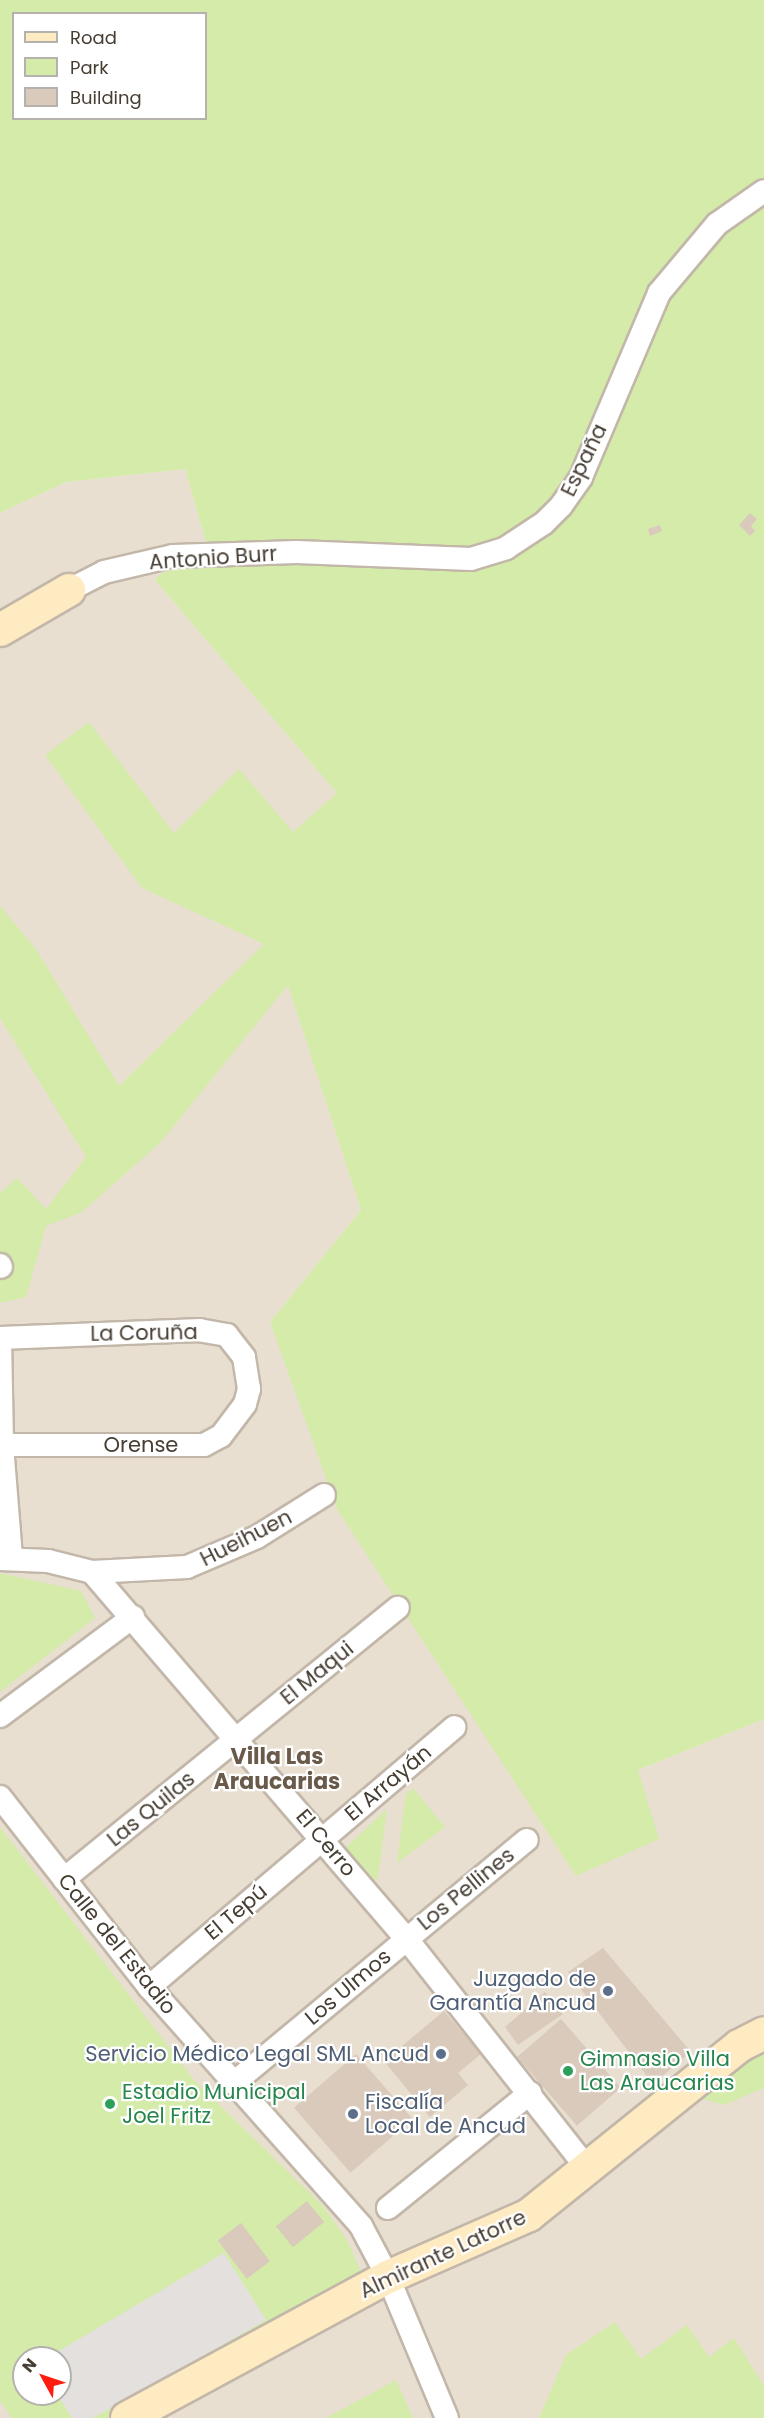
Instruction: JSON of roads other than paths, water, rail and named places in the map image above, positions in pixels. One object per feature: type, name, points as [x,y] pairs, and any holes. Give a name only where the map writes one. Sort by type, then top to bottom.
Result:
[{"type":"main road","name":"Antonio Burr","points":[[0,630],[69,590]]},
{"type":"main road","name":"Almirante Latorre","points":[[128,2418],[388,2277],[529,2215],[738,2046],[764,2032]]},
{"type":"street","name":"España","points":[[297,552],[471,559],[506,548],[544,523],[561,506],[581,477],[659,293],[717,224],[764,191]]},
{"type":"street","name":"Antonio Burr","points":[[69,590],[105,572],[173,556],[297,552]]},
{"type":"street","name":"La Coruña","points":[[0,1338],[200,1330],[228,1335],[244,1357],[249,1389]]},
{"type":"street","points":[[0,1338],[1,1445],[6,1559],[48,1560],[92,1572]]},
{"type":"street","name":"Orense","points":[[1,1445],[204,1445],[233,1422],[245,1404],[249,1389]]},
{"type":"street","name":"Hueihuen","points":[[92,1572],[187,1567],[257,1537],[324,1495]]},
{"type":"street","name":"El Cerro","points":[[92,1572],[323,1838],[406,1938],[587,2168]]},
{"type":"street","name":"El Maqui","points":[[237,1739],[398,1608]]},
{"type":"street","points":[[0,1716],[133,1617]]},
{"type":"street","name":"El Arrayán","points":[[323,1838],[454,1727]]},
{"type":"street","name":"Las Quilas","points":[[64,1879],[237,1739]]},
{"type":"street","name":"Calle del Estadio","points":[[0,1797],[149,1987],[361,2226],[388,2277],[447,2418]]},
{"type":"street","name":"El Tepú","points":[[149,1987],[323,1838]]},
{"type":"street","name":"Los Pellines","points":[[406,1938],[527,1840]]},
{"type":"street","name":"Los Ulmos","points":[[235,2082],[406,1938]]},
{"type":"street","points":[[388,2208],[530,2093]]},
{"type":"place","name":"Juzgado de Garantía Ancud","points":[[608,1991]]},
{"type":"place","name":"Servicio Médico Legal SML Ancud","points":[[441,2054]]},
{"type":"place","name":"Gimnasio Villa Las Araucarias","points":[[568,2071]]},
{"type":"place","name":"Estadio Municipal Joel Fritz","points":[[110,2104]]},
{"type":"place","name":"Fiscalía Local de Ancud","points":[[353,2114]]},
{"type":"district","name":"Villa Las Araucarias","points":[[277,1769]]}]
